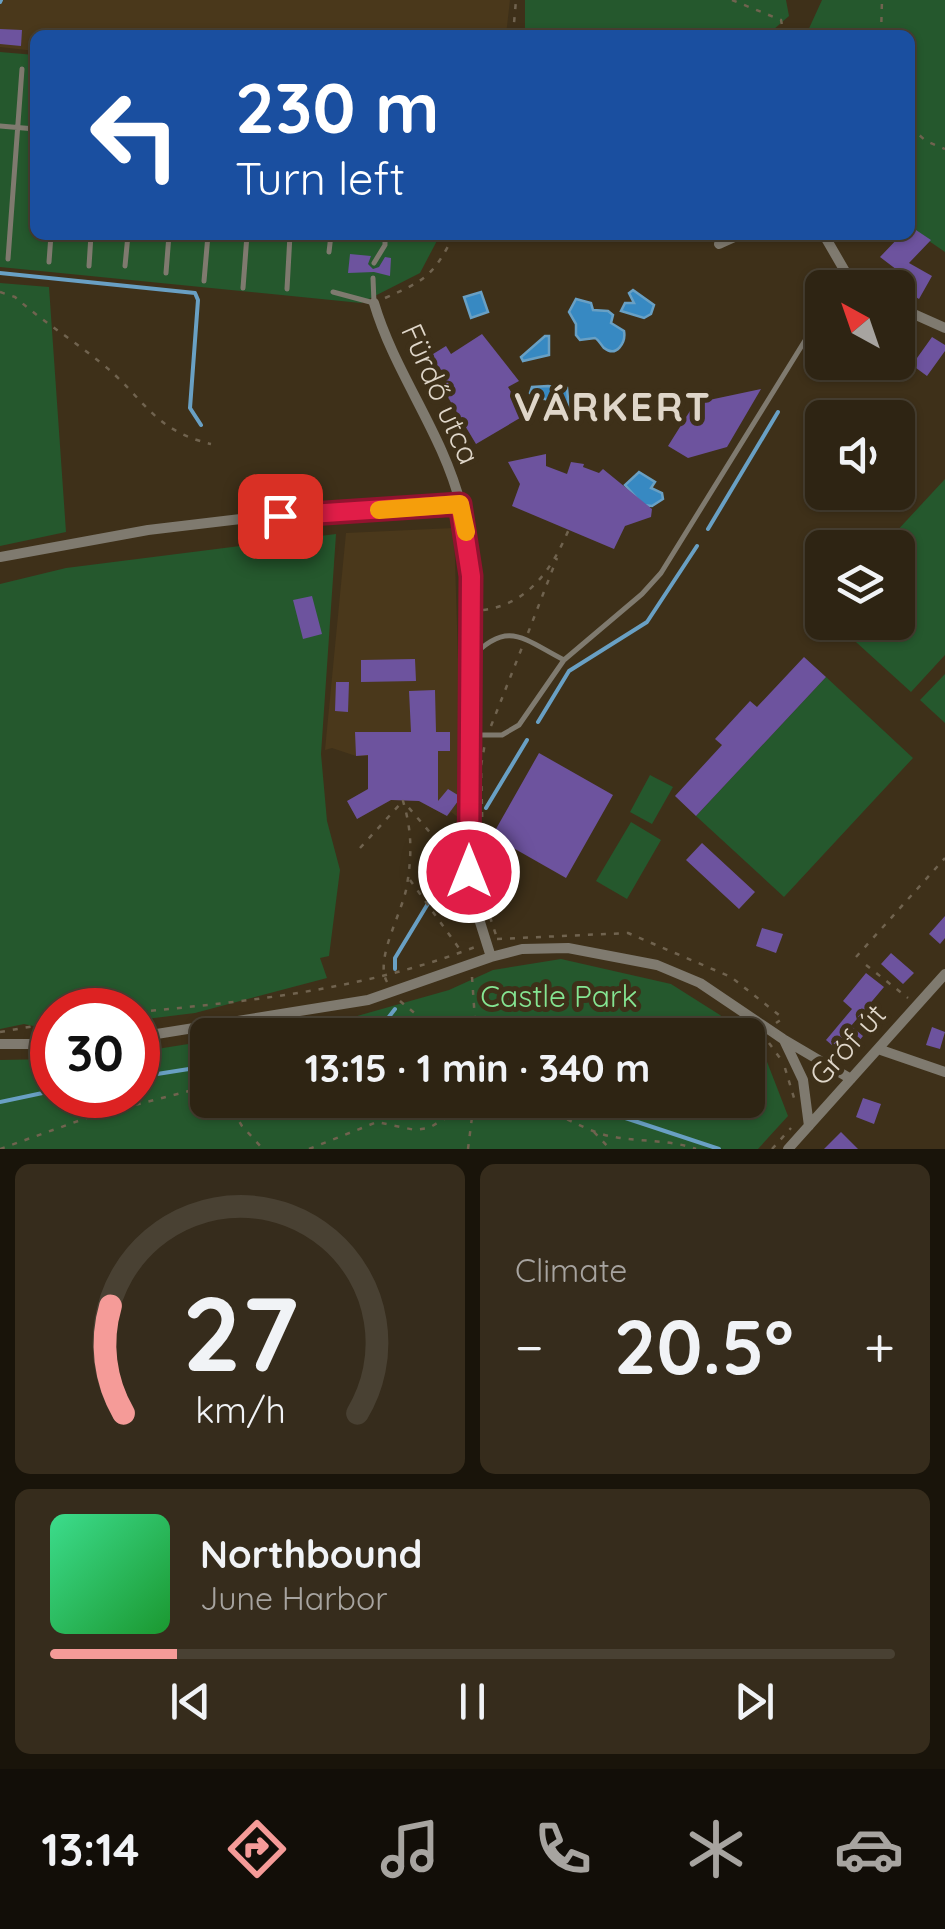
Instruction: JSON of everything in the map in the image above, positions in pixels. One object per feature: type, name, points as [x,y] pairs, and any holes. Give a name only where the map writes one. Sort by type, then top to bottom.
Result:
[{"type":"street","points":[[719,244],[727,240]]},
{"type":"street","points":[[827,240],[844,270]]},
{"type":"street","name":"Fürdő utca","points":[[374,303],[384,336],[440,444],[460,504],[469,549],[470,860],[474,903],[491,957]]},
{"type":"street","points":[[915,315],[945,328]]},
{"type":"street","points":[[0,557],[148,530],[249,518],[460,504]]},
{"type":"street","points":[[160,1034],[368,1000],[491,957],[522,949],[568,948],[657,965],[700,983],[851,1079]]},
{"type":"street","name":"Gróf út","points":[[788,1149],[945,974]]},
{"type":"street","points":[[784,1039],[803,1080],[809,1126]]},
{"type":"street","points":[[0,1044],[30,1044]]},
{"type":"street","points":[[878,1049],[945,1072]]},
{"type":"lane","points":[[8,259],[22,69]]},
{"type":"lane","points":[[0,126],[30,128]]},
{"type":"lane","points":[[49,262],[51,240]]},
{"type":"lane","points":[[89,266],[90,240]]},
{"type":"lane","points":[[125,266],[128,240]]},
{"type":"lane","points":[[166,273],[169,240]]},
{"type":"lane","points":[[204,281],[208,240]]},
{"type":"lane","points":[[243,288],[247,240]]},
{"type":"lane","points":[[287,289],[290,240]]},
{"type":"lane","points":[[330,252],[331,240]]},
{"type":"lane","points":[[374,264],[385,240]]},
{"type":"lane","points":[[334,292],[374,303],[373,278]]},
{"type":"lane","points":[[470,736],[502,735],[519,725],[564,660],[642,594],[661,572],[805,339]]},
{"type":"lane","points":[[471,659],[494,637],[514,636],[564,660]]},
{"type":"path","points":[[513,30],[516,0]]},
{"type":"path","points":[[732,0],[782,20],[783,30]]},
{"type":"path","points":[[881,30],[882,0]]},
{"type":"path","points":[[915,131],[945,149]]},
{"type":"path","points":[[374,303],[424,281],[442,260],[452,240]]},
{"type":"path","points":[[0,292],[15,297],[105,366],[157,420],[185,438],[211,444]]},
{"type":"path","points":[[485,900],[481,766],[486,736],[569,530]]},
{"type":"path","points":[[472,612],[496,608],[531,591],[557,558]]},
{"type":"path","points":[[402,801],[433,836],[470,860]]},
{"type":"path","points":[[360,848],[402,801]]},
{"type":"path","points":[[402,801],[412,830],[408,877],[384,957],[383,975],[392,992],[422,1018]]},
{"type":"path","points":[[856,957],[945,858]]},
{"type":"path","points":[[408,877],[430,907]]},
{"type":"path","points":[[489,913],[498,939]]},
{"type":"path","points":[[160,1010],[276,999],[383,975],[498,939],[628,933],[731,977],[780,1015],[782,1018],[763,1035],[784,1063],[795,1100]]},
{"type":"path","points":[[866,965],[917,1006]]},
{"type":"path","points":[[0,1032],[30,1027]]},
{"type":"path","points":[[0,1148],[92,1116],[190,1091]]},
{"type":"path","points":[[237,1118],[263,1149]]},
{"type":"path","points":[[309,1149],[376,1122],[415,1130],[429,1128],[445,1118]]},
{"type":"path","points":[[468,1149],[472,1118]]},
{"type":"path","points":[[565,1118],[594,1132],[674,1141],[696,1149]]},
{"type":"path","points":[[594,1132],[610,1149]]},
{"type":"path","points":[[22,1142],[28,1149]]},
{"type":"shaded area","points":[[0,0],[510,0],[507,30],[30,30],[30,50],[0,47]]},
{"type":"shaded area","points":[[454,528],[463,821],[451,812],[447,816],[419,801],[391,800],[357,819],[347,801],[368,793],[368,756],[325,750],[346,533]]},
{"type":"green space","points":[[525,0],[786,0],[789,16],[773,30],[525,30]]},
{"type":"green space","points":[[822,0],[945,0],[945,252],[915,231],[915,30],[808,30]]},
{"type":"green space","points":[[0,52],[30,55],[30,240],[437,240],[420,273],[361,303],[0,267]]},
{"type":"green space","points":[[0,283],[49,287],[66,532],[0,546]]},
{"type":"green space","points":[[945,479],[945,655],[911,692],[854,640],[915,640],[915,530],[898,530]]},
{"type":"green space","points":[[336,534],[321,754],[327,821],[340,870],[329,956],[320,958],[327,978],[195,1013],[160,1017],[160,988],[30,988],[30,1025],[0,1029],[0,584],[66,568]]},
{"type":"green space","points":[[945,674],[945,723],[920,700]]},
{"type":"green space","points":[[826,677],[913,758],[784,897],[696,816]]},
{"type":"green space","points":[[650,775],[673,787],[652,824],[630,812]]},
{"type":"green space","points":[[631,822],[661,840],[627,899],[596,881]]},
{"type":"green space","name":"Castle Park","points":[[561,959],[671,984],[723,1018],[350,1018],[449,990],[493,970]]},
{"type":"green space","name":"Castle Park","points":[[190,1044],[190,1118],[765,1118],[765,1057],[788,1116],[758,1149],[0,1149],[0,1060],[30,1059],[30,1118],[160,1118],[160,1048]]},
{"type":"water","points":[[633,290],[654,305],[651,314],[644,318],[621,311],[625,303],[634,303],[629,293]]},
{"type":"water","points":[[481,292],[488,312],[471,318],[464,297]]},
{"type":"water","points":[[576,299],[591,303],[593,310],[613,315],[611,323],[624,331],[620,347],[609,351],[595,338],[580,340],[569,312]]},
{"type":"water","points":[[549,336],[549,355],[523,361],[521,357]]},
{"type":"water","points":[[532,387],[567,388],[569,411],[530,393]]},
{"type":"water","points":[[639,472],[655,482],[651,488],[662,493],[663,499],[652,506],[643,505],[625,485]]},
{"type":"building","points":[[0,29],[22,30],[21,46],[0,44]]},
{"type":"building","points":[[915,229],[931,240],[909,263],[932,276],[919,299],[915,297],[915,270],[897,270],[880,257],[896,240],[915,240]]},
{"type":"building","points":[[350,254],[371,256],[368,264],[373,269],[385,257],[391,258],[390,276],[348,273]]},
{"type":"building","points":[[482,334],[519,381],[508,387],[525,415],[476,444],[425,359],[446,346],[451,354]]},
{"type":"building","points":[[932,337],[945,345],[945,351],[927,376],[915,367],[915,361]]},
{"type":"building","points":[[761,389],[727,447],[688,458],[668,446],[695,403]]},
{"type":"building","points":[[546,454],[546,466],[567,474],[571,462],[599,473],[603,469],[652,509],[651,517],[625,526],[614,549],[512,506],[520,484],[508,462]]},
{"type":"building","points":[[312,596],[322,634],[303,639],[293,600]]},
{"type":"building","points":[[804,657],[826,677],[696,816],[675,796],[722,745],[715,739],[750,701],[757,707]]},
{"type":"building","points":[[415,659],[416,681],[361,682],[361,660]]},
{"type":"building","points":[[336,682],[349,682],[348,712],[335,711]]},
{"type":"building","points":[[435,690],[436,732],[450,732],[450,751],[438,751],[438,801],[448,789],[461,797],[447,816],[419,801],[391,800],[357,819],[347,801],[368,789],[368,755],[356,756],[355,732],[411,732],[409,691]]},
{"type":"building","points":[[539,753],[613,795],[566,878],[492,836]]},
{"type":"building","points":[[702,843],[755,892],[739,909],[686,860]]},
{"type":"building","points":[[945,916],[945,938],[940,944],[929,934]]},
{"type":"building","points":[[762,928],[783,934],[776,953],[756,946]]},
{"type":"building","points":[[891,953],[914,973],[903,984],[881,964]]},
{"type":"building","points":[[866,973],[884,987],[851,1026],[863,1036],[852,1050],[847,1046],[841,1053],[826,1040],[852,1009],[843,1001]]},
{"type":"building","points":[[932,1027],[945,1032],[940,1049],[926,1045]]},
{"type":"building","points":[[863,1098],[881,1104],[874,1124],[856,1117]]},
{"type":"building","points":[[841,1132],[858,1149],[824,1149]]},
{"type":"waterway","points":[[0,273],[195,293],[198,300],[190,408],[201,425]]},
{"type":"waterway","points":[[708,529],[778,412]]},
{"type":"waterway","points":[[538,722],[569,671],[647,622],[697,546]]},
{"type":"waterway","points":[[486,808],[527,740]]},
{"type":"waterway","points":[[395,969],[395,958],[455,859]]},
{"type":"waterway","points":[[388,1018],[395,1009]]},
{"type":"waterway","points":[[160,1074],[190,1069]]},
{"type":"waterway","points":[[0,1102],[30,1096]]},
{"type":"waterway","points":[[625,1118],[719,1149]]},
{"type":"slow traffic","points":[[379,510],[460,504],[466,532]]},
{"type":"district","name":"VÁRKERT","points":[[613,407]]},
{"type":"route","points":[[280,516],[460,504],[469,549],[472,612],[469,872]]}]
